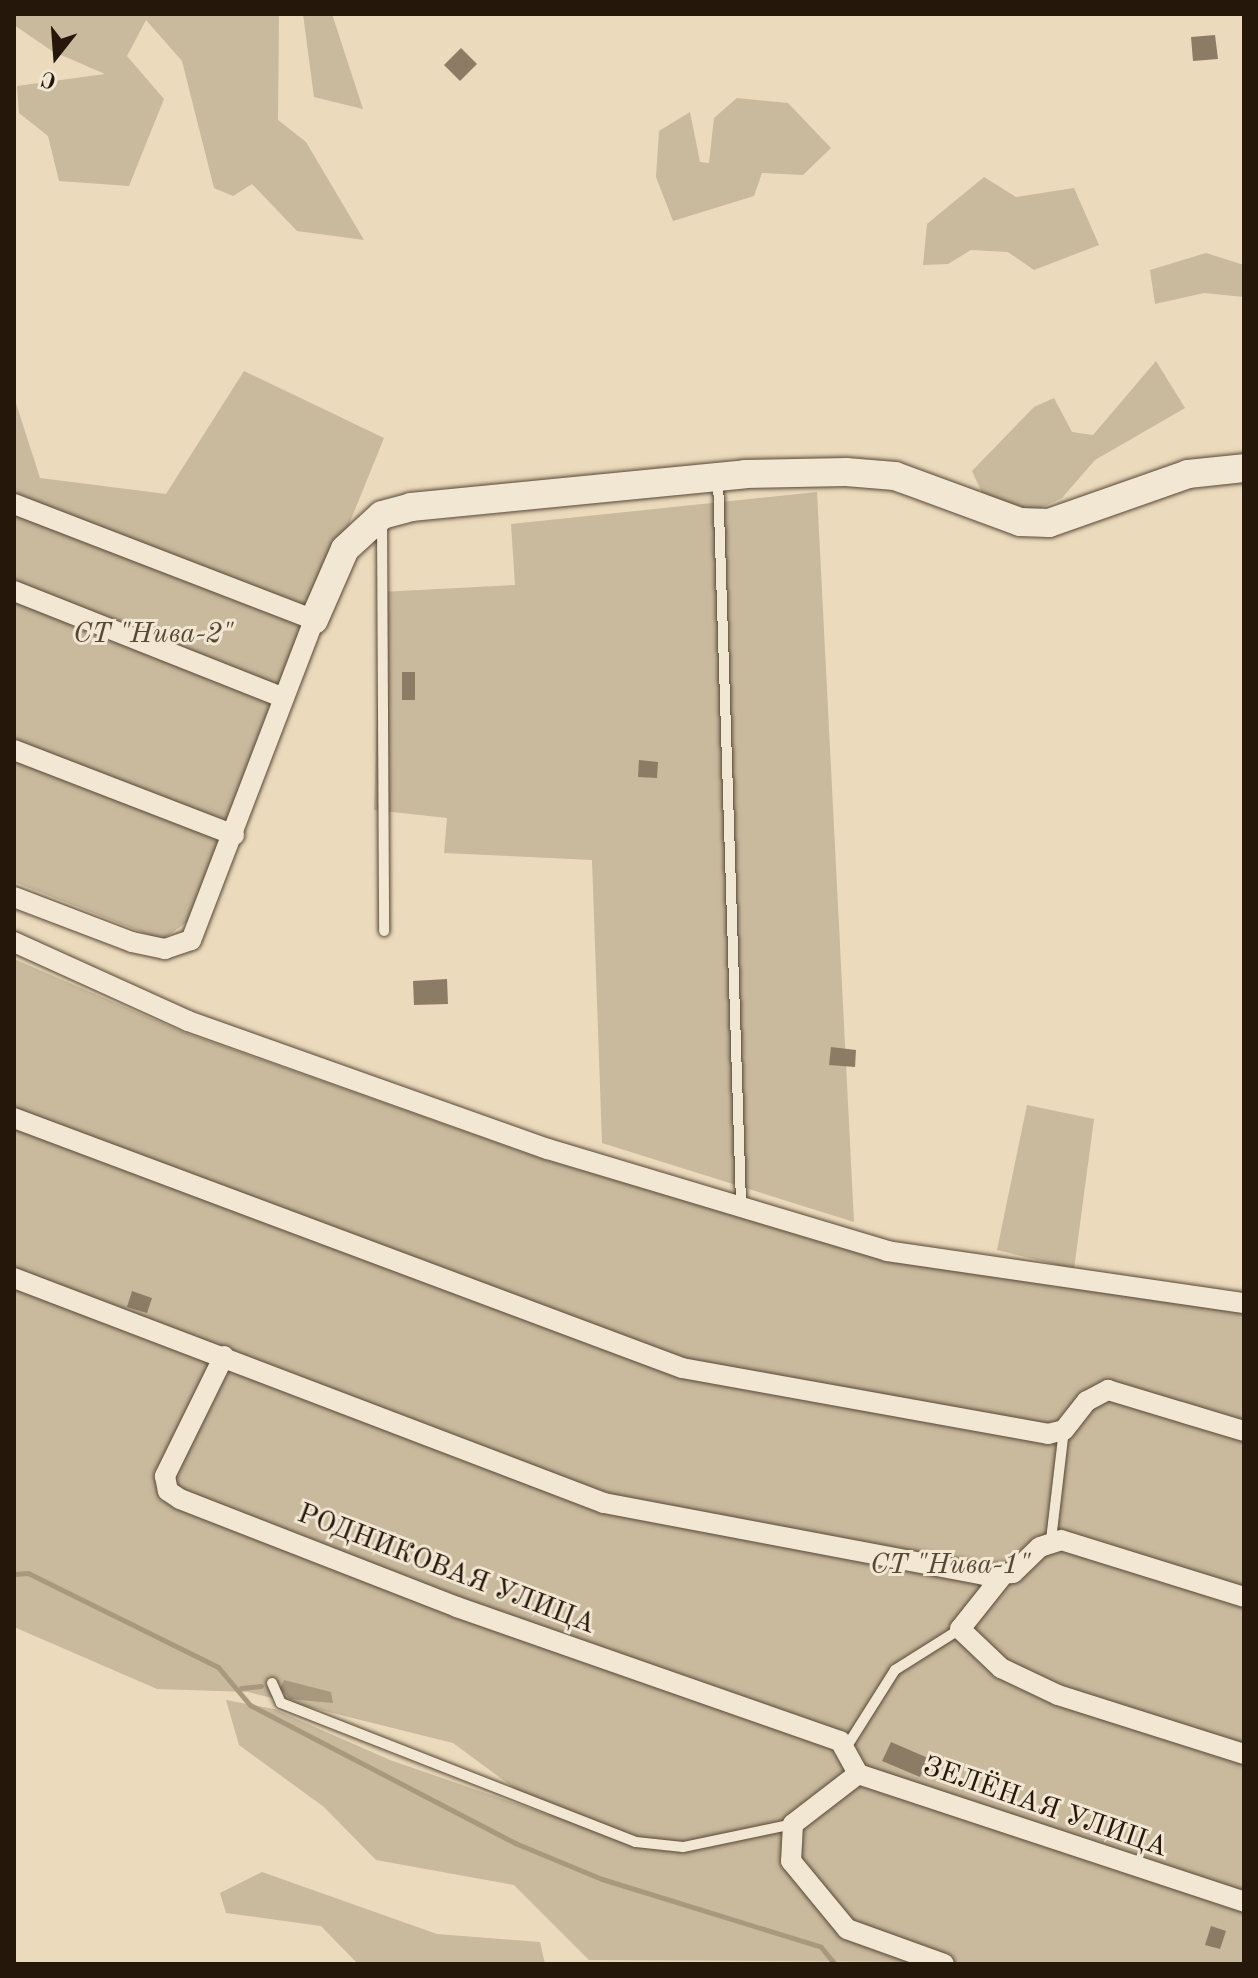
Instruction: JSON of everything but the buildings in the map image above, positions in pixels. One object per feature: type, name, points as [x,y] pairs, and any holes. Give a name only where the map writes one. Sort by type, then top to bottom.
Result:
[{"type":"street","points":[[14,897],[165,949],[191,940],[203,921],[284,698],[345,549],[382,515],[718,477],[895,476],[1020,522],[1049,523],[1188,474],[1244,468]]},
{"type":"street","points":[[14,504],[314,620]]},
{"type":"street","points":[[14,591],[284,698]]},
{"type":"street","points":[[14,750],[234,835]]},
{"type":"street","points":[[14,942],[218,1031],[548,1149],[741,1202],[887,1251],[1244,1303]]},
{"type":"street","points":[[14,1118],[656,1361],[998,1427],[1064,1430],[1087,1401],[1108,1390],[1244,1431]]},
{"type":"street","points":[[14,1278],[604,1503],[835,1550],[1003,1575]]},
{"type":"street","name":"РОДНИКОВАЯ УЛИЦА","points":[[224,1356],[165,1476],[168,1491],[457,1607],[847,1746]]},
{"type":"street","points":[[1244,1597],[1051,1540],[1003,1575],[960,1629],[1001,1668],[1058,1695],[1244,1754]]},
{"type":"street","points":[[847,1746],[858,1774],[793,1824],[791,1861],[847,1929],[944,1964]]},
{"type":"street","name":"ЗЕЛЁНАЯ УЛИЦА","points":[[858,1774],[1244,1902]]},
{"type":"lane","points":[[718,477],[741,1202]]},
{"type":"lane","points":[[382,515],[384,931]]},
{"type":"lane","points":[[1051,1540],[1064,1430]]},
{"type":"lane","points":[[847,1746],[895,1670],[960,1629]]},
{"type":"lane","points":[[272,1683],[281,1703],[636,1842],[683,1847],[793,1824]]},
{"type":"green space","points":[[14,14],[279,14],[278,120],[306,142],[364,240],[297,231],[252,184],[233,196],[214,188],[182,61],[146,20],[127,56],[164,99],[129,186],[59,181],[48,136],[19,113],[17,86],[105,74],[52,51],[14,25]]},
{"type":"green space","points":[[303,14],[332,14],[363,109],[314,97]]},
{"type":"green space","points":[[737,98],[788,103],[831,148],[803,175],[762,173],[754,196],[673,221],[656,177],[659,131],[690,112],[700,162],[709,163],[714,118]]},
{"type":"green space","points":[[984,177],[1016,197],[1074,188],[1099,245],[1034,270],[1008,252],[971,250],[948,264],[923,265],[927,224]]},
{"type":"green space","points":[[1206,253],[1244,265],[1244,297],[1204,293],[1155,304],[1150,270]]},
{"type":"green space","points":[[1156,361],[1185,408],[1095,460],[1062,498],[1028,514],[982,493],[972,471],[1034,407],[1054,398],[1072,432],[1093,435]]},
{"type":"green space","name":"СТ \"Нива-2\"","points":[[244,371],[384,438],[188,921],[162,940],[14,882],[14,397],[40,478],[166,494]]},
{"type":"green space","points":[[817,492],[854,1222],[602,1143],[592,860],[444,853],[447,818],[374,810],[381,592],[515,585],[511,524]]},
{"type":"green space","name":"СТ \"Нива-1\"","points":[[14,959],[183,1032],[543,1159],[886,1259],[1244,1309],[1244,1964],[589,1960],[514,1885],[376,1860],[324,1807],[239,1745],[226,1700],[274,1709],[390,1760],[552,1816],[453,1743],[248,1692],[157,1689],[14,1627]]},
{"type":"green space","points":[[1027,1105],[1094,1119],[1074,1269],[997,1250]]},
{"type":"green space","points":[[262,1872],[437,1934],[540,1942],[545,1964],[358,1964],[321,1926],[226,1913],[220,1893]]},
{"type":"shaded area","points":[[284,1680],[331,1692],[333,1703],[290,1699],[280,1689]]},
{"type":"waterway","points":[[14,1574],[28,1573],[218,1667],[250,1705],[515,1843],[602,1879],[821,1947],[835,1964]]},
{"type":"waterway","points":[[241,1688],[261,1686]]}]
